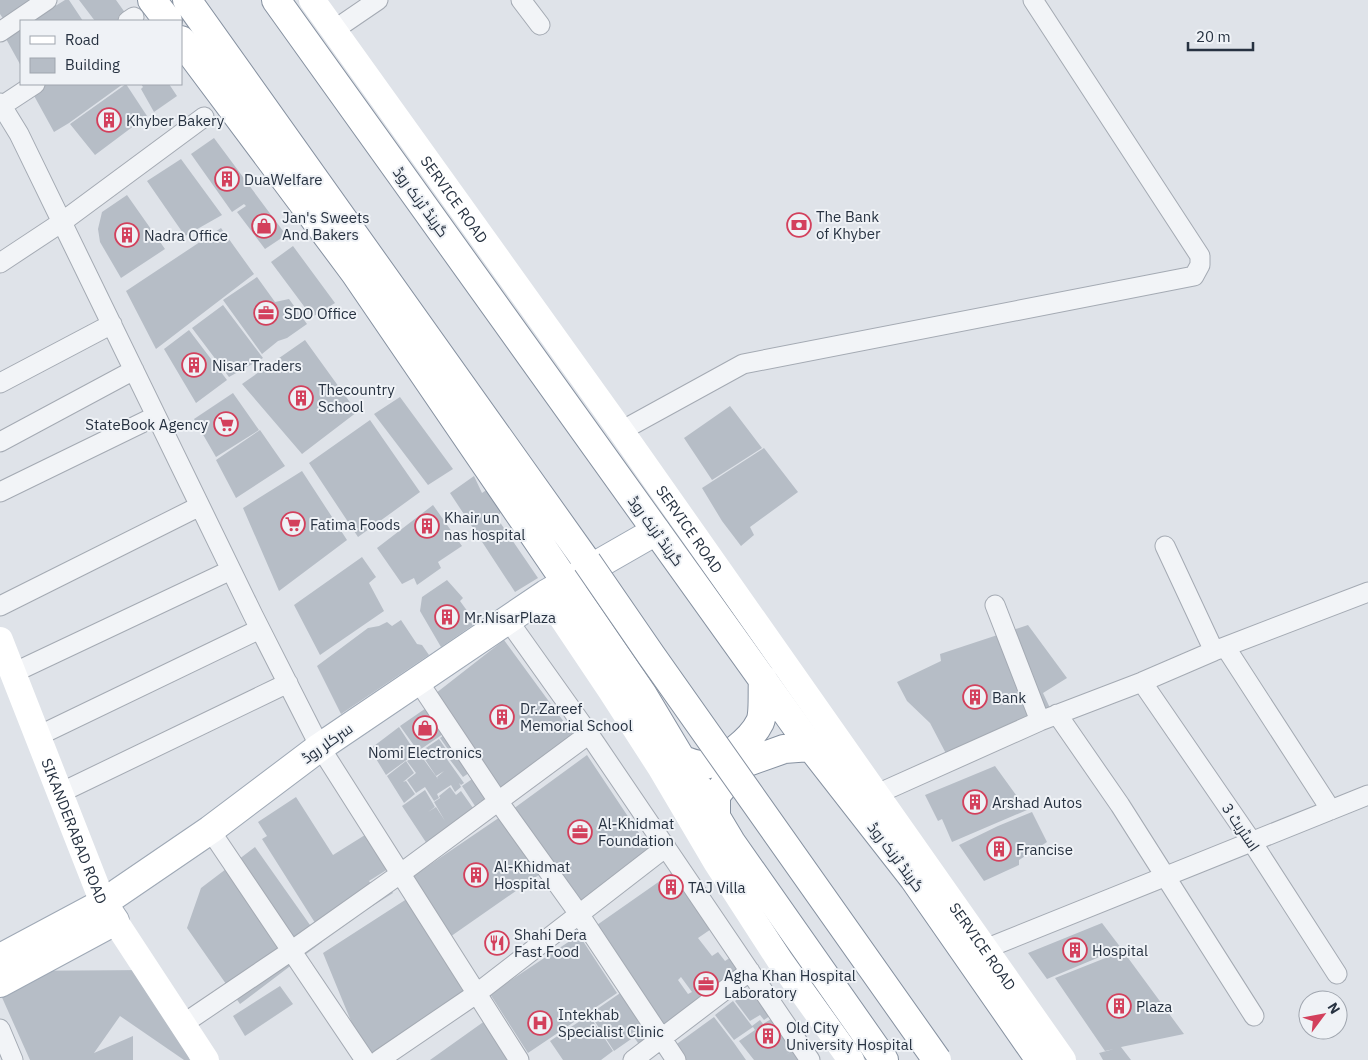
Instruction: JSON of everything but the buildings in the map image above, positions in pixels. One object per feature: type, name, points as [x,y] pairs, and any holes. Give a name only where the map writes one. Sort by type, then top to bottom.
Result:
[{"type":"main road","points":[[187,0],[582,554],[650,655],[937,1060]]},
{"type":"main road","name":"گرینڈ ٹرنک روڈ","points":[[276,0],[810,747],[914,879],[1040,1060]]},
{"type":"main road","points":[[138,13],[164,20]]},
{"type":"main road","points":[[182,41],[355,273],[555,588],[642,695],[716,818],[884,1060]]},
{"type":"main road","name":"سرکلر روڈ","points":[[0,958],[109,912],[210,830],[320,747],[555,588],[656,531]]},
{"type":"main road","points":[[681,759],[692,764],[705,765],[735,750],[750,736],[761,720],[763,679]]},
{"type":"main road","points":[[716,818],[716,795],[742,764],[784,749],[810,747]]},
{"type":"main road","points":[[0,983],[109,912]]},
{"type":"street","points":[[0,32],[47,0]]},
{"type":"street","name":"SERVICE ROAD","points":[[312,0],[621,431],[1063,1060]]},
{"type":"street","points":[[334,30],[378,0]]},
{"type":"street","points":[[521,0],[540,26]]},
{"type":"street","points":[[621,431],[743,364],[1194,276],[1200,265],[1200,256],[1033,0]]},
{"type":"street","points":[[33,85],[1,105],[19,134],[260,629],[320,747],[519,1060]]},
{"type":"street","points":[[0,264],[62,222],[204,117]]},
{"type":"street","points":[[0,383],[112,324]]},
{"type":"street","points":[[0,442],[134,370]]},
{"type":"street","points":[[0,492],[156,416]]},
{"type":"street","points":[[0,606],[200,506]]},
{"type":"street","points":[[1165,546],[1220,649],[1331,810]]},
{"type":"street","points":[[13,673],[231,570]]},
{"type":"street","points":[[555,588],[612,691],[660,767],[716,862],[780,961],[851,1060]]},
{"type":"street","points":[[877,794],[1049,717],[1368,592]]},
{"type":"street","points":[[996,605],[1049,717],[1120,805],[1254,1016]]},
{"type":"street","points":[[506,621],[515,630],[589,734],[810,1060]]},
{"type":"street","points":[[38,736],[260,629]]},
{"type":"street","name":"SIKANDERABAD ROAD","points":[[0,640],[109,912],[206,1060]]},
{"type":"street","points":[[418,681],[498,801],[579,914],[676,1060]]},
{"type":"street","name":"اسٹریٹ 3","points":[[1142,682],[1252,842],[1337,974]]},
{"type":"street","points":[[60,793],[288,683]]},
{"type":"street","points":[[182,1024],[291,951],[400,874],[589,734]]},
{"type":"street","points":[[985,950],[1368,794]]},
{"type":"street","points":[[210,830],[365,1060]]},
{"type":"street","points":[[380,1060],[476,994],[666,847]]},
{"type":"street","points":[[633,1060],[750,971]]},
{"type":"street","points":[[0,1029],[14,1060]]},
{"type":"place","name":"Khyber Bakery","points":[[109,120]]},
{"type":"place","name":"DuaWelfare","points":[[227,179]]},
{"type":"place","name":"The Bank of Khyber","points":[[799,225]]},
{"type":"place","name":"Jan's Sweets And Bakers","points":[[264,226]]},
{"type":"place","name":"Nadra Office","points":[[127,235]]},
{"type":"place","name":"SDO Office","points":[[266,313]]},
{"type":"place","name":"Nisar Traders","points":[[194,365]]},
{"type":"place","name":"Thecountry School","points":[[301,398]]},
{"type":"place","name":"StateBook Agency","points":[[226,424]]},
{"type":"place","name":"Fatima Foods","points":[[293,524]]},
{"type":"place","name":"Khair un nas hospital","points":[[427,526]]},
{"type":"place","name":"Mr.NisarPlaza","points":[[447,617]]},
{"type":"place","name":"Bank","points":[[975,697]]},
{"type":"place","name":"Dr.Zareef Memorial School","points":[[502,717]]},
{"type":"place","name":"Nomi Electronics","points":[[425,728]]},
{"type":"place","name":"Arshad Autos","points":[[975,802]]},
{"type":"place","name":"Al-Khidmat Foundation","points":[[580,832]]},
{"type":"place","name":"Francise","points":[[999,849]]},
{"type":"place","name":"Al-Khidmat Hospital","points":[[476,875]]},
{"type":"place","name":"TAJ Villa","points":[[671,887]]},
{"type":"place","name":"Shahi Dera Fast Food","points":[[497,943]]},
{"type":"place","name":"Hospital","points":[[1075,950]]},
{"type":"place","name":"Agha Khan Hospital Laboratory","points":[[706,984]]},
{"type":"place","name":"Plaza","points":[[1119,1006]]},
{"type":"place","name":"Intekhab Specialist Clinic","points":[[540,1023]]},
{"type":"place","name":"Old City University Hospital","points":[[768,1036]]}]
